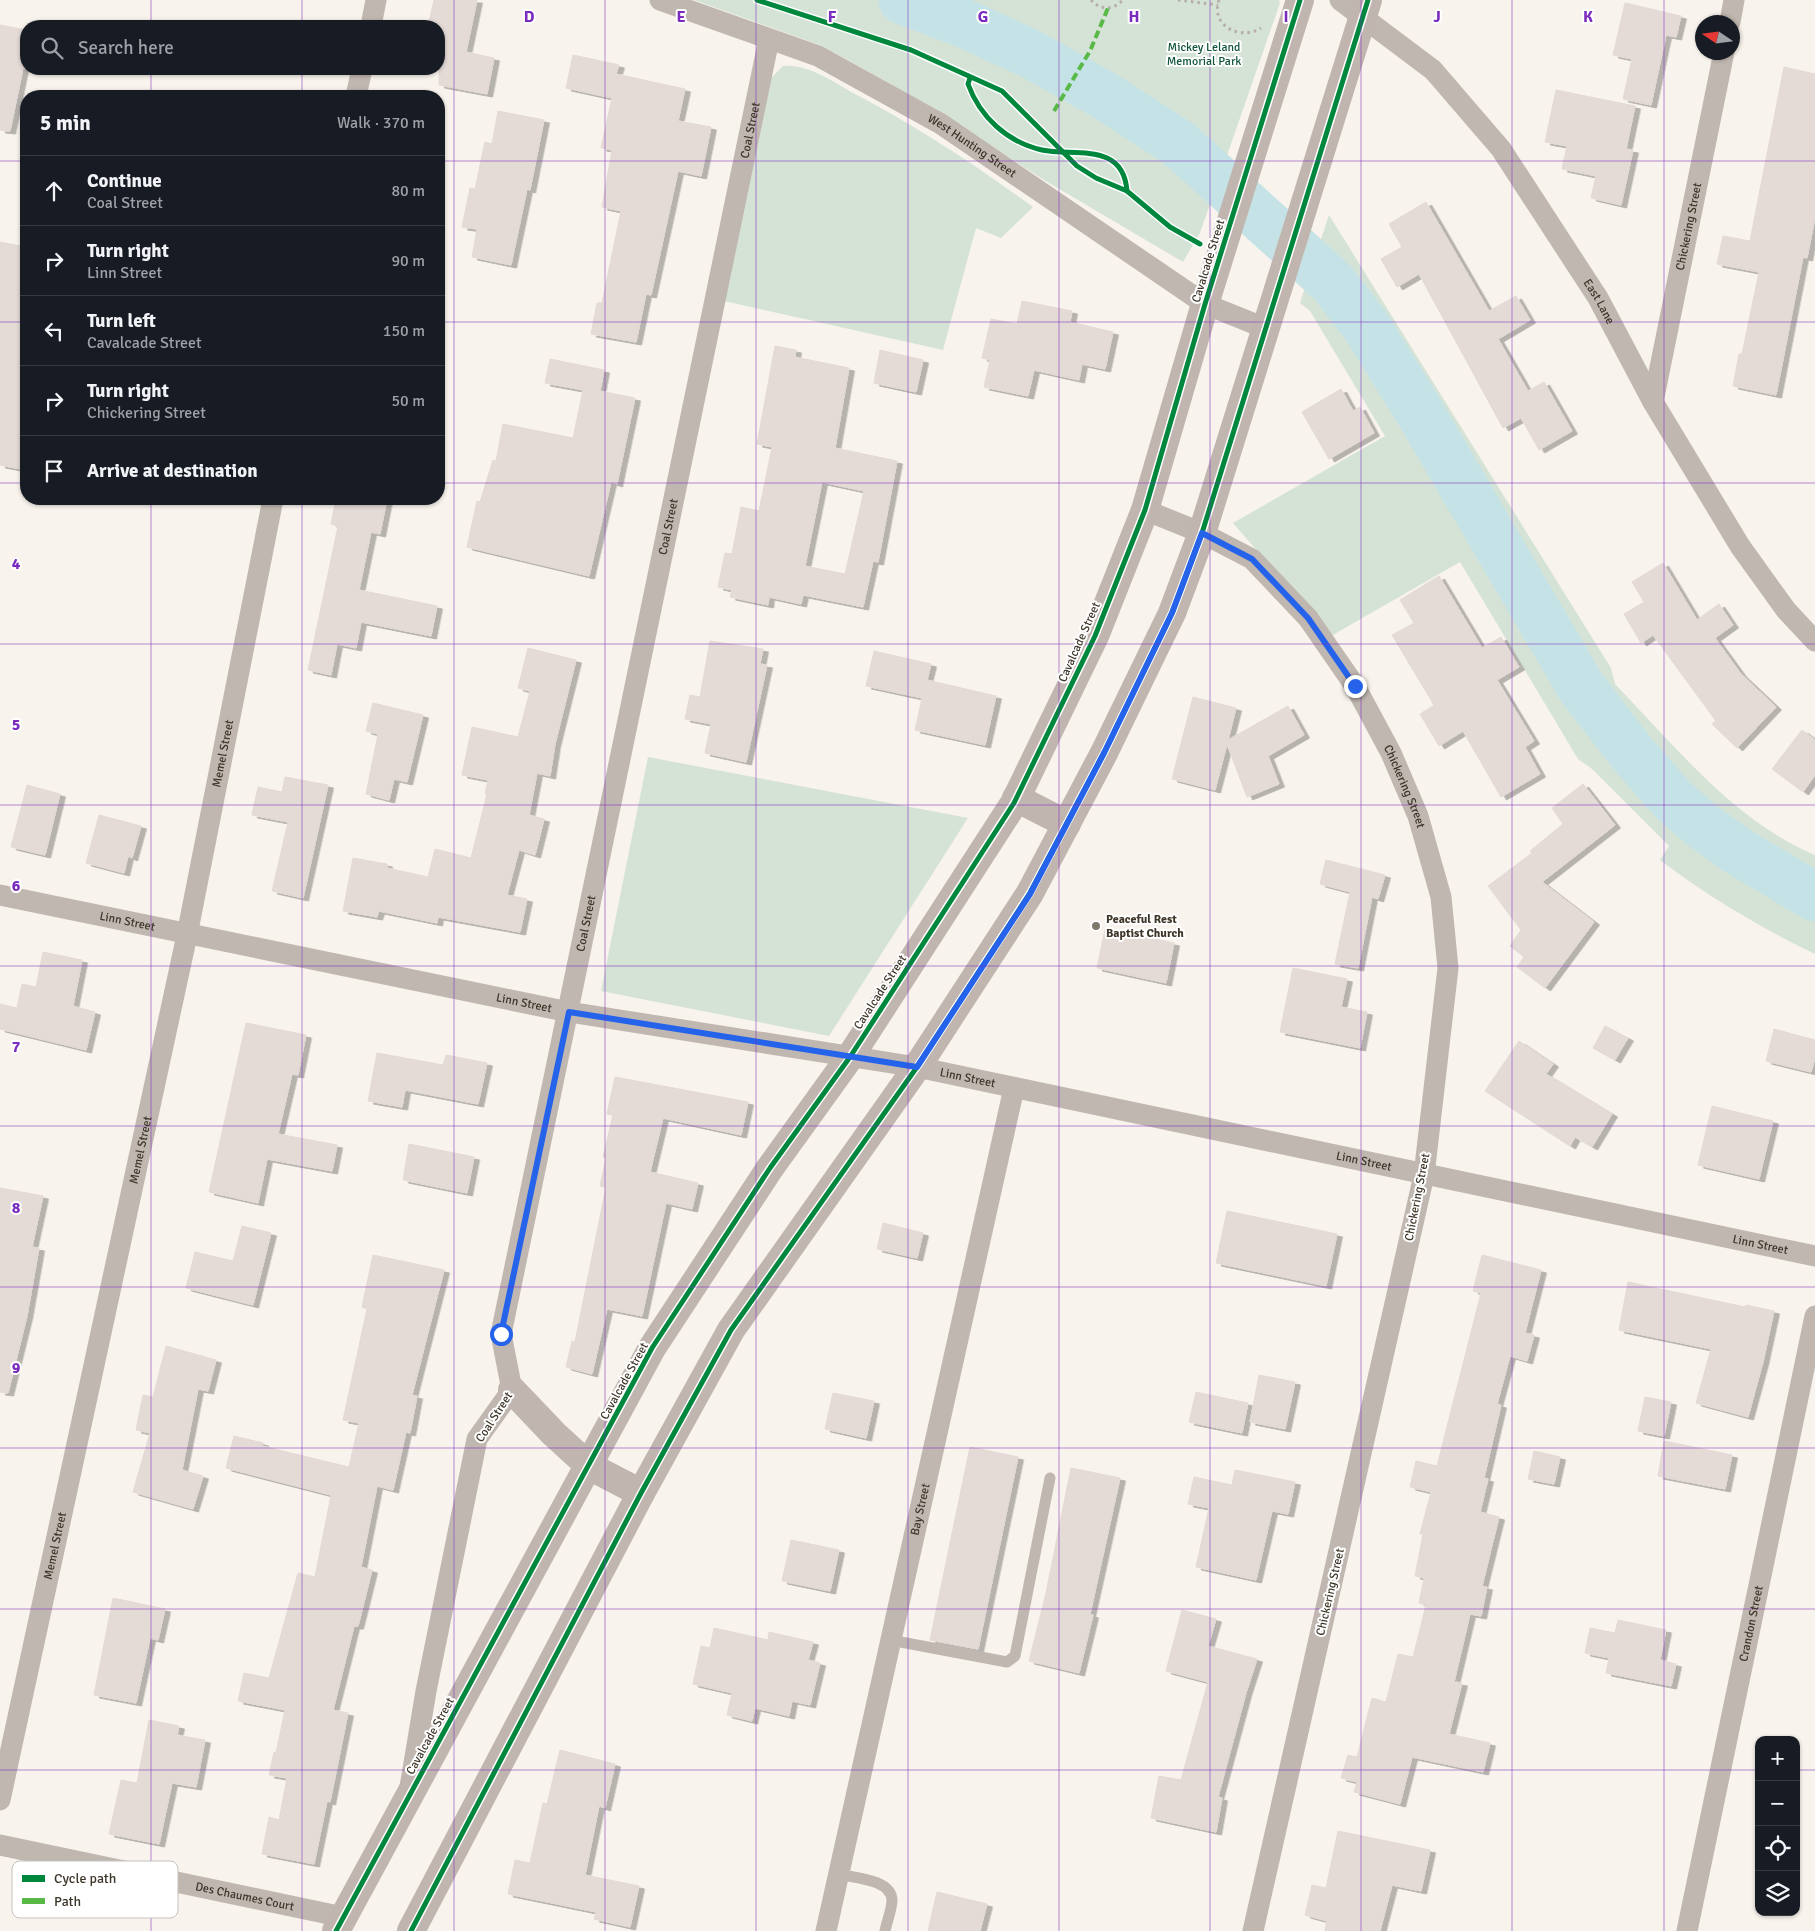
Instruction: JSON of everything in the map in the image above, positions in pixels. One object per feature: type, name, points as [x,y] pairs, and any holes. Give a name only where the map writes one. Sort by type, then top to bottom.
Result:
[{"type":"main road","name":"Cavalcade Street","points":[[340,1924],[652,1348],[770,1168],[850,1057],[1016,798],[1095,636],[1145,510],[1225,240],[1300,0]]},
{"type":"main road","points":[[418,1930],[641,1493],[731,1330],[917,1067],[1030,894],[1172,613],[1202,533],[1366,9]]},
{"type":"main road","points":[[1016,798],[1067,824]]},
{"type":"main road","points":[[512,1390],[554,1434],[589,1466],[641,1493]]},
{"type":"street","points":[[372,20],[376,0]]},
{"type":"street","name":"West Hunting Street","points":[[660,0],[818,56],[941,124],[1206,304],[1265,328]]},
{"type":"street","name":"East Lane","points":[[1340,0],[1366,9],[1434,70],[1502,149],[1598,298],[1653,402],[1740,546],[1786,610],[1815,641]]},
{"type":"street","points":[[1731,15],[1734,0]]},
{"type":"street","name":"Coal Street","points":[[408,1797],[426,1690],[477,1439],[512,1390],[501,1334],[769,39]]},
{"type":"street","name":"Chickering Street","points":[[1653,402],[1722,60]]},
{"type":"street","points":[[357,90],[361,75]]},
{"type":"street","name":"Memel Street","points":[[0,1800],[187,935],[271,505]]},
{"type":"street","name":"Chickering Street","points":[[1145,510],[1202,533],[1252,559],[1308,618],[1355,686],[1391,753],[1418,816],[1441,897],[1448,968],[1424,1175],[1253,1931]]},
{"type":"street","name":"Linn Street","points":[[0,895],[187,935],[569,1012],[917,1067],[1815,1256]]},
{"type":"street","name":"Bay Street","points":[[826,1931],[1014,1088]]},
{"type":"street","name":"Crandon Street","points":[[1688,1931],[1815,1316]]},
{"type":"street","name":"Des Chaumes Court","points":[[0,1846],[65,1861]]},
{"type":"street","name":"Des Chaumes Court","points":[[178,1887],[340,1924]]},
{"type":"lane","points":[[890,1640],[1007,1662],[1015,1656],[1050,1478]]},
{"type":"lane","points":[[838,1874],[880,1884],[888,1889],[892,1899],[885,1931]]},
{"type":"path","points":[[1092,0],[1101,8],[1115,7],[1123,0]]},
{"type":"path","points":[[1178,0],[1218,5]]},
{"type":"path","points":[[1219,0],[1218,5],[1222,22],[1231,31],[1242,34],[1255,32],[1266,22]]},
{"type":"green space","name":"Mickey Leland Memorial Park","points":[[694,0],[1279,0],[1280,3],[1200,233],[1183,262],[1044,180],[929,106],[820,45]]},
{"type":"green space","points":[[783,66],[811,70],[877,106],[945,147],[1033,207],[1001,238],[976,228],[943,350],[724,301],[770,79]]},
{"type":"green space","points":[[1329,215],[1611,668],[1615,684],[1683,756],[1732,802],[1758,823],[1815,855],[1815,954],[1735,911],[1660,860],[1669,846],[1592,769],[1578,759],[1460,562],[1331,636],[1233,523],[1385,436],[1310,311],[1300,303]]},
{"type":"green space","points":[[648,757],[968,818],[829,1036],[601,991]]},
{"type":"building","points":[[434,0],[477,0],[466,52],[494,58],[487,94],[439,85],[439,75],[445,75],[445,20],[429,20]]},
{"type":"building","points":[[1625,3],[1681,16],[1676,37],[1666,35],[1651,105],[1623,99],[1632,59],[1613,55]]},
{"type":"building","points":[[0,25],[20,29],[20,75],[22,75],[10,131],[0,130]]},
{"type":"building","points":[[573,55],[619,65],[616,74],[685,89],[678,121],[711,127],[701,176],[678,171],[651,295],[646,294],[636,342],[591,334],[597,303],[602,303],[621,211],[602,207],[612,150],[601,148],[612,98],[566,88]]},
{"type":"building","points":[[1784,67],[1815,74],[1815,217],[1807,258],[1803,257],[1776,395],[1733,386],[1739,354],[1742,354],[1759,272],[1717,264],[1723,236],[1750,241]]},
{"type":"building","points":[[1556,90],[1635,106],[1626,149],[1633,150],[1621,205],[1591,198],[1596,176],[1562,169],[1567,146],[1545,142]]},
{"type":"building","points":[[498,111],[544,120],[530,190],[527,189],[511,265],[472,257],[477,229],[462,227],[470,188],[475,189],[485,142],[492,144]]},
{"type":"building","points":[[1426,202],[1489,311],[1516,296],[1530,320],[1498,339],[1528,391],[1544,382],[1572,431],[1539,450],[1521,418],[1503,428],[1419,274],[1397,287],[1381,259],[1402,247],[1389,224]]},
{"type":"building","points":[[0,242],[20,246],[20,469],[0,465]]},
{"type":"building","points":[[1022,301],[1072,311],[1070,322],[1113,332],[1105,369],[1082,364],[1079,380],[1034,370],[1028,396],[984,387],[990,360],[982,358],[991,319],[1017,324]]},
{"type":"building","points":[[775,346],[796,350],[795,357],[849,368],[835,448],[897,461],[878,562],[873,561],[863,607],[803,595],[801,604],[769,597],[768,605],[730,597],[732,590],[718,587],[725,553],[732,554],[741,507],[759,511],[772,447],[757,444]],"holes":[[[822,482],[864,491],[845,574],[805,566]]]},
{"type":"building","points":[[880,350],[923,360],[916,392],[874,383]]},
{"type":"building","points":[[550,359],[604,370],[600,391],[635,398],[617,484],[611,482],[589,576],[467,547],[477,501],[480,502],[493,460],[496,461],[503,424],[573,438],[583,390],[545,383]]},
{"type":"building","points":[[1341,389],[1353,411],[1360,407],[1374,433],[1329,459],[1302,412]]},
{"type":"building","points":[[335,505],[386,505],[380,534],[371,532],[359,590],[437,606],[431,636],[361,622],[356,648],[337,644],[331,675],[308,670],[338,526],[331,524]]},
{"type":"building","points":[[1663,563],[1697,620],[1719,604],[1733,625],[1715,638],[1741,674],[1776,707],[1737,748],[1712,724],[1716,721],[1653,635],[1641,643],[1624,614],[1644,602],[1632,582]]},
{"type":"building","points":[[1439,576],[1482,648],[1501,637],[1519,667],[1497,680],[1534,741],[1525,747],[1540,774],[1501,797],[1463,731],[1439,746],[1420,714],[1434,705],[1392,635],[1414,623],[1400,600]]},
{"type":"building","points":[[710,641],[763,649],[760,664],[767,665],[746,762],[705,753],[711,724],[685,719],[690,695],[700,697]]},
{"type":"building","points":[[528,648],[576,660],[555,744],[550,776],[537,773],[529,815],[544,819],[535,855],[519,850],[507,895],[527,899],[520,932],[438,917],[437,923],[379,911],[377,917],[343,911],[353,858],[387,864],[387,868],[428,877],[435,849],[471,858],[487,794],[485,794],[488,780],[462,775],[472,727],[518,737],[530,691],[518,688]]},
{"type":"building","points":[[874,651],[931,664],[927,680],[996,696],[985,745],[915,730],[922,698],[866,686]]},
{"type":"building","points":[[1193,697],[1236,708],[1228,740],[1288,706],[1304,735],[1268,756],[1279,784],[1247,797],[1227,744],[1215,790],[1172,779]]},
{"type":"building","points":[[373,703],[423,715],[407,782],[394,779],[389,800],[366,794],[378,734],[366,731]]},
{"type":"building","points":[[1802,730],[1815,740],[1815,775],[1803,792],[1772,769]]},
{"type":"building","points":[[285,777],[328,785],[303,898],[272,891],[288,822],[252,815],[258,787],[282,792]]},
{"type":"building","points":[[1583,784],[1615,825],[1542,882],[1594,922],[1545,988],[1517,967],[1524,957],[1510,946],[1521,930],[1488,886],[1532,853],[1530,851],[1563,824],[1552,808]]},
{"type":"building","points":[[27,785],[60,794],[45,855],[11,847]]},
{"type":"building","points":[[99,815],[141,826],[132,858],[128,856],[124,873],[86,863]]},
{"type":"building","points":[[1326,860],[1385,875],[1378,899],[1372,897],[1358,968],[1335,964],[1350,892],[1320,884]]},
{"type":"building","points":[[1105,929],[1174,943],[1166,983],[1097,968]]},
{"type":"building","points":[[43,952],[82,960],[73,1006],[95,1012],[86,1050],[0,1029],[0,1004],[17,1008],[22,984],[36,987]]},
{"type":"building","points":[[1293,968],[1347,979],[1341,1007],[1367,1012],[1360,1048],[1280,1032]]},
{"type":"building","points":[[246,1023],[306,1035],[298,1075],[292,1074],[278,1134],[337,1145],[332,1171],[267,1159],[258,1203],[209,1192]]},
{"type":"building","points":[[1605,1026],[1628,1038],[1615,1060],[1593,1048]]},
{"type":"building","points":[[1774,1029],[1815,1040],[1815,1058],[1811,1072],[1766,1061]]},
{"type":"building","points":[[1519,1041],[1553,1064],[1546,1074],[1612,1114],[1592,1147],[1575,1137],[1570,1146],[1485,1091]]},
{"type":"building","points":[[377,1053],[443,1065],[446,1055],[487,1063],[478,1104],[405,1090],[402,1107],[368,1101]]},
{"type":"building","points":[[615,1077],[748,1102],[741,1135],[663,1118],[650,1172],[698,1183],[692,1209],[666,1203],[642,1316],[607,1309],[592,1374],[566,1367],[572,1341],[575,1342],[606,1187],[600,1186],[606,1158],[603,1157],[613,1115],[607,1114]]},
{"type":"building","points":[[1712,1106],[1773,1121],[1759,1179],[1698,1165]]},
{"type":"building","points":[[409,1144],[474,1157],[467,1193],[403,1180]]},
{"type":"building","points":[[0,1188],[43,1196],[32,1247],[39,1248],[27,1316],[8,1393],[0,1392]]},
{"type":"building","points":[[1227,1211],[1337,1234],[1326,1286],[1216,1263]]},
{"type":"building","points":[[883,1223],[923,1233],[917,1258],[877,1249]]},
{"type":"building","points":[[242,1226],[271,1233],[253,1305],[186,1288],[195,1252],[233,1261]]},
{"type":"building","points":[[373,1255],[444,1270],[412,1395],[417,1396],[410,1433],[406,1432],[393,1490],[377,1486],[361,1567],[372,1570],[358,1626],[354,1626],[333,1710],[348,1713],[330,1802],[327,1801],[314,1864],[262,1854],[269,1817],[279,1820],[287,1778],[269,1775],[274,1752],[276,1753],[285,1710],[238,1701],[244,1673],[269,1678],[298,1573],[315,1577],[331,1495],[226,1468],[234,1436],[263,1443],[262,1446],[349,1467],[359,1423],[343,1420],[367,1309],[362,1307]]},
{"type":"building","points":[[1482,1255],[1541,1270],[1525,1333],[1534,1335],[1527,1361],[1510,1356],[1497,1404],[1501,1405],[1484,1478],[1488,1479],[1480,1512],[1499,1517],[1482,1586],[1487,1587],[1481,1616],[1470,1614],[1454,1682],[1462,1683],[1449,1734],[1490,1743],[1483,1772],[1412,1757],[1400,1804],[1354,1792],[1357,1782],[1341,1778],[1348,1755],[1357,1757],[1372,1698],[1386,1702],[1398,1654],[1413,1657],[1426,1605],[1419,1603],[1424,1578],[1415,1576],[1423,1534],[1420,1534],[1431,1492],[1410,1487],[1416,1461],[1437,1466],[1481,1293],[1473,1291]]},
{"type":"building","points":[[1628,1282],[1745,1307],[1746,1305],[1774,1311],[1748,1417],[1696,1403],[1711,1349],[1619,1330]]},
{"type":"building","points":[[166,1346],[216,1360],[208,1391],[198,1389],[182,1470],[203,1476],[193,1509],[133,1492],[150,1433],[136,1430],[143,1395],[153,1397]]},
{"type":"building","points":[[1259,1375],[1295,1382],[1285,1429],[1250,1422]]},
{"type":"building","points":[[1196,1392],[1248,1403],[1242,1433],[1189,1422]]},
{"type":"building","points":[[833,1393],[874,1401],[866,1438],[825,1429]]},
{"type":"building","points":[[1645,1397],[1671,1402],[1664,1436],[1638,1431]]},
{"type":"building","points":[[1664,1441],[1732,1455],[1725,1489],[1658,1476]]},
{"type":"building","points":[[970,1447],[1018,1457],[978,1649],[930,1640]]},
{"type":"building","points":[[1534,1451],[1560,1457],[1554,1484],[1528,1479]]},
{"type":"building","points":[[1071,1468],[1120,1478],[1090,1614],[1093,1615],[1079,1673],[1029,1661],[1046,1593]]},
{"type":"building","points":[[1235,1470],[1295,1482],[1288,1514],[1272,1511],[1256,1580],[1196,1567],[1209,1508],[1188,1504],[1194,1477],[1232,1485]]},
{"type":"building","points":[[791,1540],[839,1550],[830,1591],[782,1581]]},
{"type":"building","points":[[113,1598],[165,1609],[158,1640],[150,1638],[136,1703],[94,1695]]},
{"type":"building","points":[[1182,1610],[1216,1619],[1208,1646],[1257,1659],[1218,1797],[1222,1798],[1216,1832],[1151,1818],[1159,1776],[1181,1780],[1208,1682],[1166,1671]]},
{"type":"building","points":[[1618,1620],[1666,1630],[1660,1660],[1676,1664],[1671,1686],[1606,1673],[1609,1658],[1585,1653],[1590,1628],[1615,1633]]},
{"type":"building","points":[[714,1628],[768,1640],[769,1632],[813,1642],[808,1660],[820,1663],[810,1705],[792,1701],[789,1716],[755,1708],[752,1721],[727,1715],[732,1693],[693,1684],[701,1646],[710,1648]]},
{"type":"building","points":[[149,1720],[179,1726],[177,1735],[205,1740],[196,1787],[172,1783],[159,1844],[109,1834],[121,1780],[137,1783]]},
{"type":"building","points":[[560,1750],[615,1764],[605,1808],[599,1806],[585,1875],[639,1886],[630,1927],[594,1919],[596,1912],[508,1894],[515,1860],[530,1863],[543,1803],[547,1804]]},
{"type":"building","points":[[1338,1831],[1430,1850],[1421,1891],[1392,1885],[1380,1931],[1325,1931],[1327,1921],[1305,1915],[1312,1885],[1326,1888]]},
{"type":"building","points":[[937,1892],[987,1904],[980,1931],[928,1931]]},
{"type":"waterway","points":[[903,0],[961,22],[1029,53],[1102,94],[1178,143],[1332,282],[1366,326],[1419,411],[1581,687],[1632,753],[1672,799],[1699,823],[1736,850],[1815,897]]},
{"type":"marked path","points":[[1054,111],[1090,51],[1108,8]]},
{"type":"cycle path","points":[[757,0],[911,50],[1002,91],[1077,166],[1096,178],[1127,191],[1170,227],[1200,244]]},
{"type":"cycle path","points":[[336,1931],[652,1348],[770,1168],[850,1057],[1014,803],[1095,636],[1145,510],[1205,304],[1300,0]]},
{"type":"cycle path","points":[[411,1931],[641,1493],[731,1330],[917,1067],[1030,893],[1104,753],[1172,613],[1202,533],[1368,0]]},
{"type":"cycle path","points":[[970,78],[968,84],[980,107],[987,117],[1006,134],[1017,141],[1042,150],[1095,154],[1107,158],[1117,164],[1124,175],[1127,191]]},
{"type":"place","name":"Peaceful Rest Baptist Church","points":[[1096,926]]},
{"type":"route","points":[[501,1334],[569,1012],[917,1067],[1030,894],[1104,753],[1172,613],[1202,533],[1252,559],[1308,618],[1355,686]]}]
